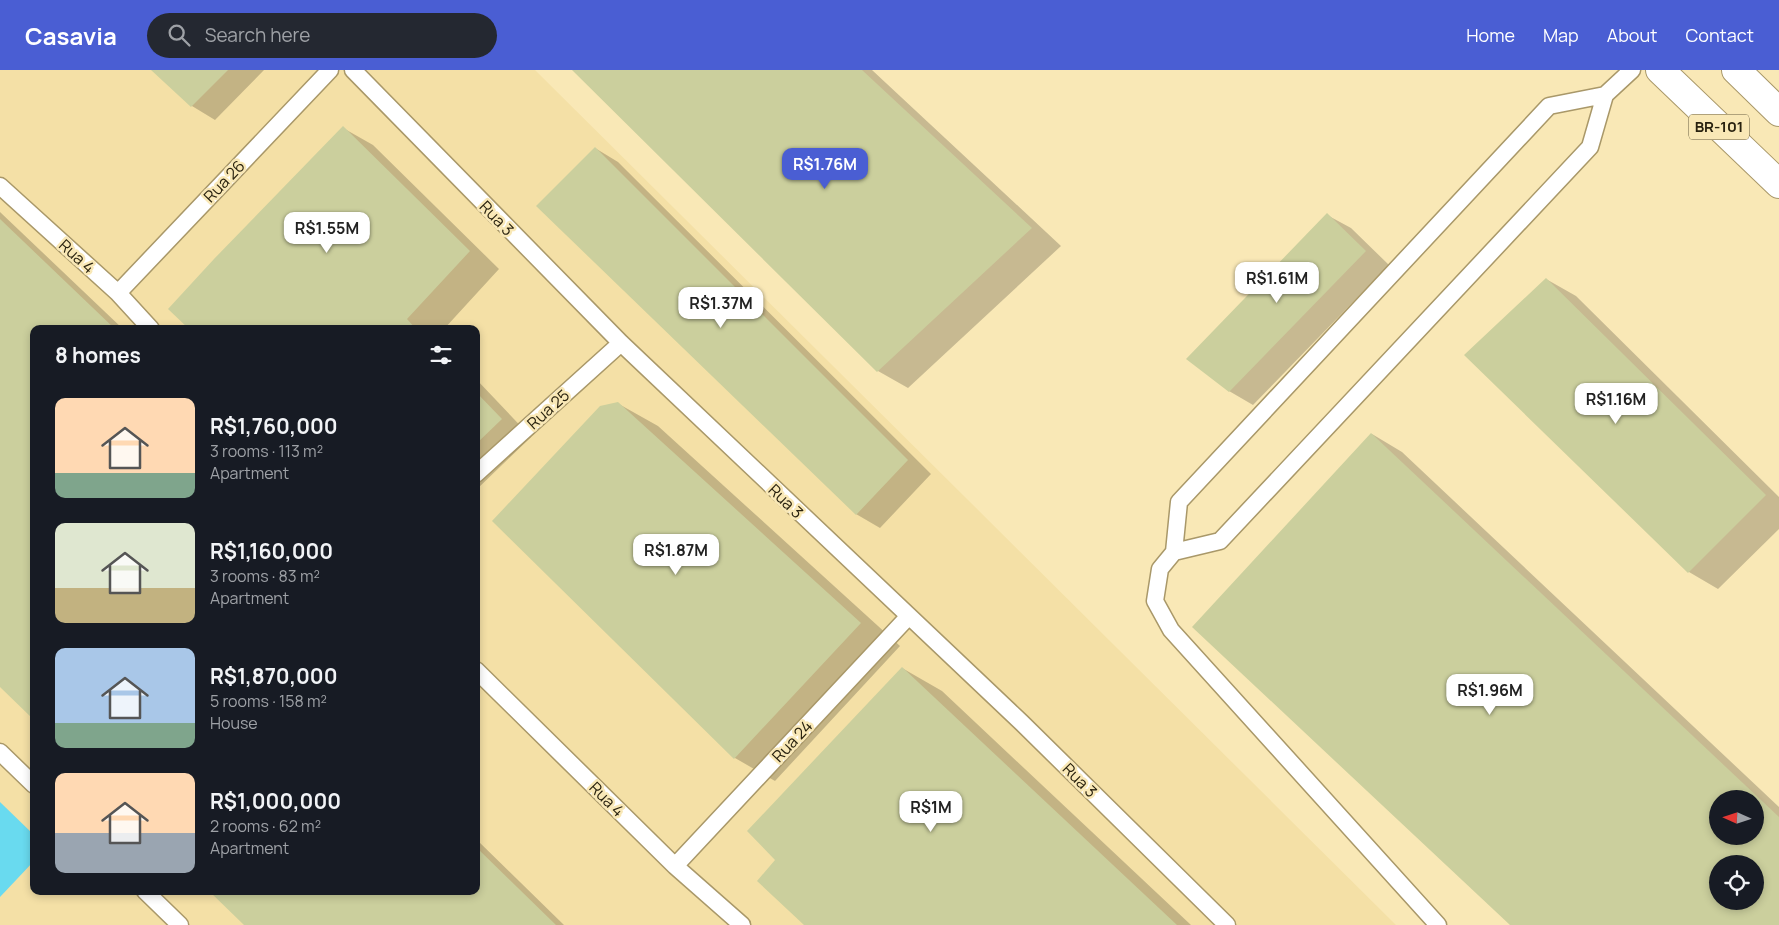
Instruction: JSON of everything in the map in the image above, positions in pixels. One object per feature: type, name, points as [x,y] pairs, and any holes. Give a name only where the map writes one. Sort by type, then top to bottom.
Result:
[{"type":"highway","name":"BR-101","points":[[1660,70],[1779,184]]},
{"type":"highway","name":"BR-101","points":[[1736,70],[1779,112]]},
{"type":"lane","name":"Rua 26","points":[[118,293],[330,70]]},
{"type":"lane","name":"Rua 3","points":[[353,70],[621,343],[1022,723],[1227,925]]},
{"type":"lane","points":[[1174,552],[1220,541],[1590,147],[1605,95],[1632,70]]},
{"type":"lane","points":[[1438,925],[1171,630],[1155,602],[1160,570],[1174,552],[1179,502],[1550,106],[1605,95]]},
{"type":"lane","name":"Rua 4","points":[[0,186],[118,293],[147,325]]},
{"type":"lane","name":"Rua 25","points":[[480,470],[621,343]]},
{"type":"lane","name":"Rua 24","points":[[675,866],[908,617]]},
{"type":"lane","name":"Rua 4","points":[[480,674],[675,866],[742,925]]},
{"type":"lane","points":[[0,752],[30,780]]},
{"type":"lane","points":[[148,895],[180,925]]},
{"type":"shaded area","points":[[0,70],[535,70],[1396,925],[0,925]]},
{"type":"water","points":[[0,802],[30,831],[30,865],[0,897]]},
{"type":"building","points":[[151,70],[228,70],[191,107]]},
{"type":"building","points":[[572,70],[862,70],[1032,228],[877,372]]},
{"type":"building","points":[[343,126],[470,251],[407,319],[412,325],[185,325],[168,309]]},
{"type":"building","points":[[595,147],[908,460],[856,515],[536,206]]},
{"type":"building","points":[[1327,213],[1366,251],[1229,392],[1186,359]]},
{"type":"building","points":[[0,219],[111,325],[30,325],[30,716],[0,687]]},
{"type":"building","points":[[1546,278],[1766,495],[1688,573],[1464,355]]},
{"type":"building","points":[[480,396],[502,419],[480,440]]},
{"type":"building","points":[[618,402],[861,623],[734,759],[492,521],[600,406]]},
{"type":"building","points":[[1371,433],[1750,790],[1709,790],[1709,845],[1764,845],[1764,803],[1779,817],[1779,925],[1510,925],[1192,627]]},
{"type":"building","points":[[902,667],[1177,925],[804,925],[757,881],[775,860],[747,831]]},
{"type":"building","points":[[480,851],[556,925],[244,925],[213,895],[480,895]]}]
